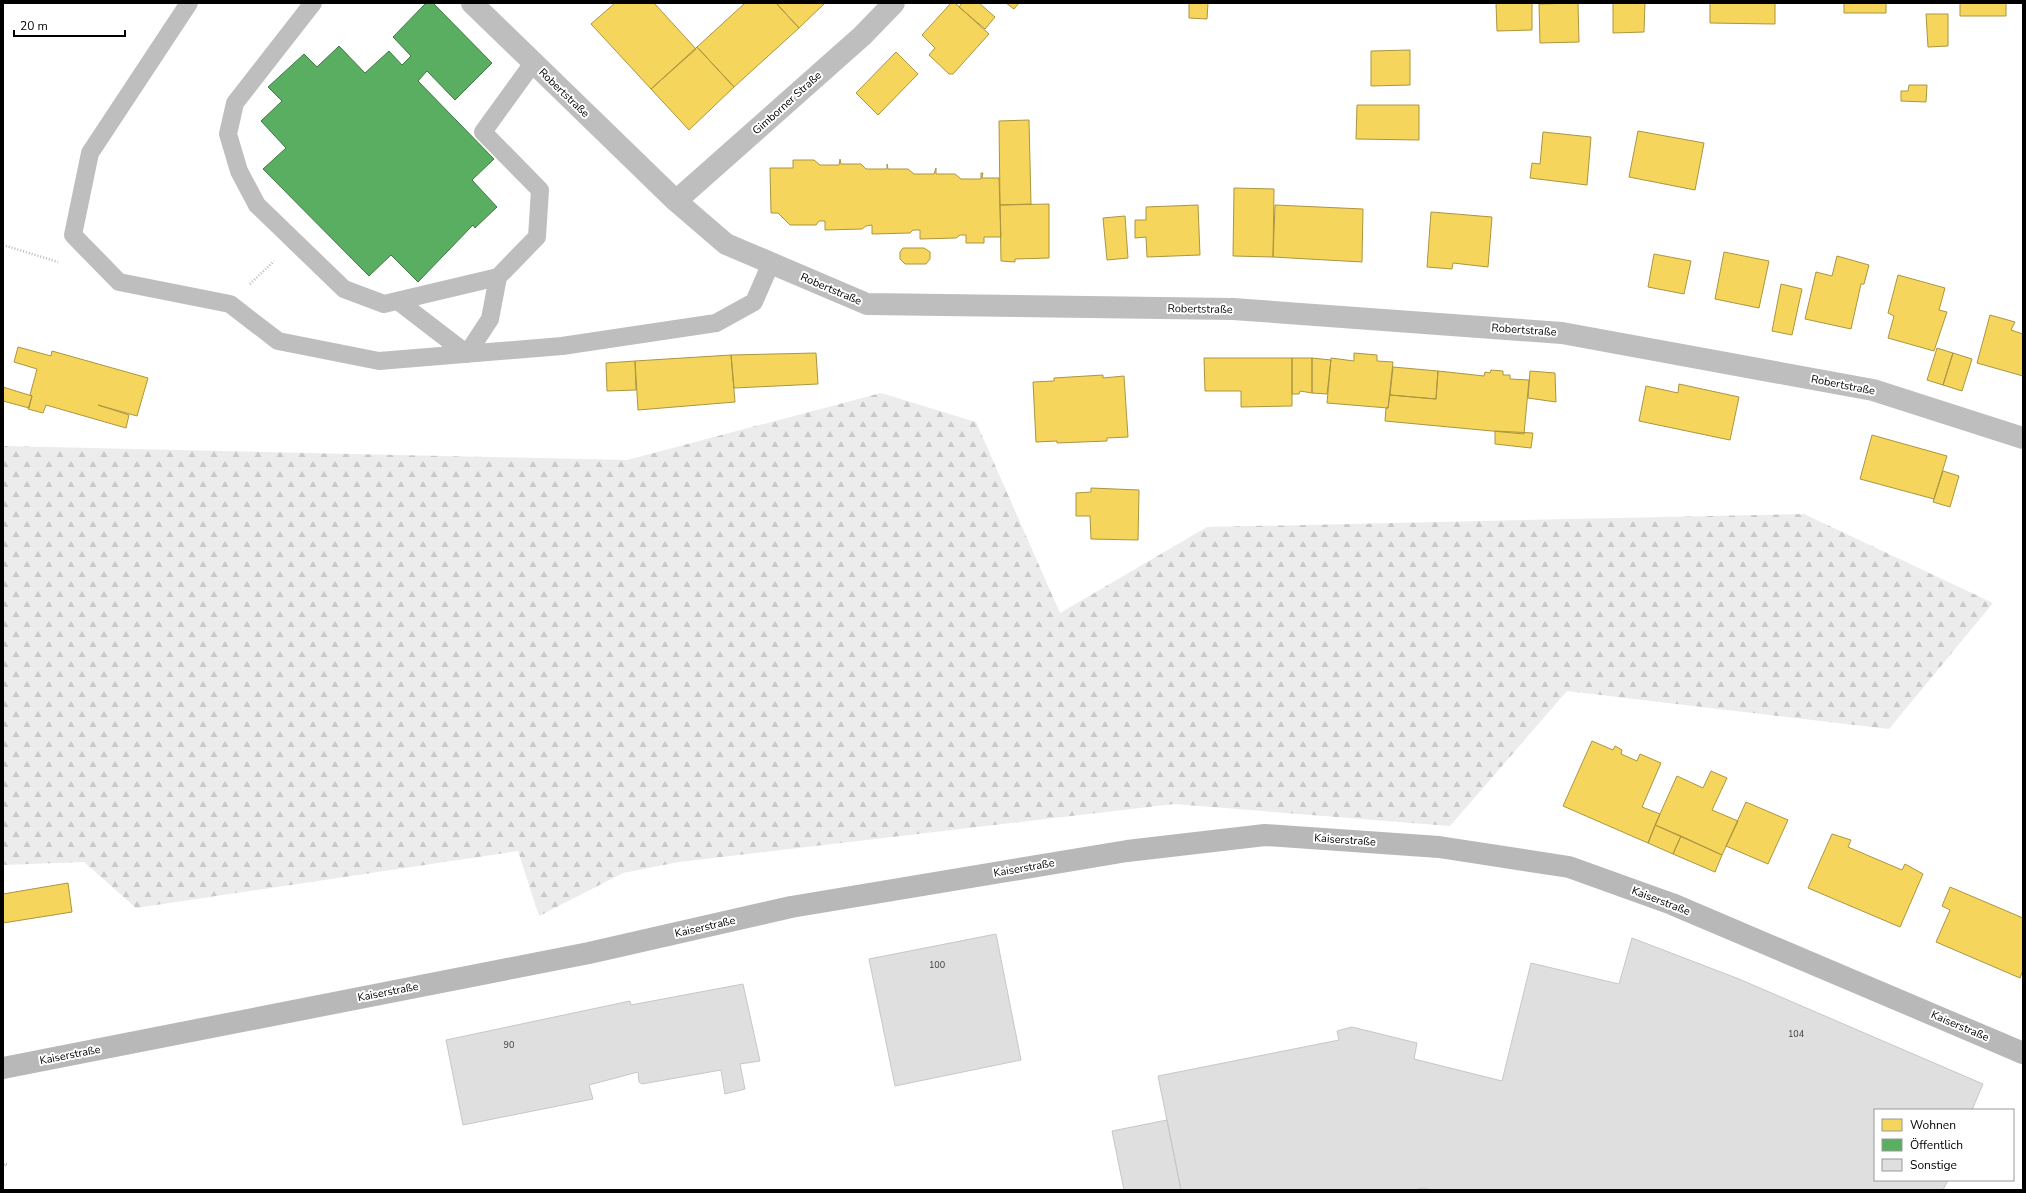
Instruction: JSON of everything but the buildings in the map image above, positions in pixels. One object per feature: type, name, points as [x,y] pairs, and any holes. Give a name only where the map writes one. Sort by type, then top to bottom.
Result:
[{"type":"street","name":"Robertstraße","points":[[472,3],[676,201],[726,244],[867,304],[1233,309],[1562,333],[1872,390],[2023,438]]},
{"type":"street","name":"Gimborner Straße","points":[[676,201],[862,36],[894,3]]},
{"type":"street","name":"Kaiserstraße","points":[[3,1068],[589,953],[791,908],[1127,851],[1265,834],[1439,846],[1569,867],[1672,904],[2023,1053]]},
{"type":"lane","points":[[189,3],[90,153],[73,235],[119,282],[230,304],[278,342],[379,361],[562,346],[716,323],[754,302],[771,263]]},
{"type":"lane","points":[[313,3],[235,103],[228,134],[239,171],[257,205],[344,289],[384,304],[498,277],[537,237],[540,190],[484,132],[533,63]]},
{"type":"lane","points":[[467,354],[490,319],[498,277]]},
{"type":"lane","points":[[398,301],[467,354]]},
{"type":"path","points":[[230,304],[294,241]]},
{"type":"green space","points":[[881,393],[976,422],[1060,613],[1207,527],[1804,514],[1993,603],[1889,729],[1567,691],[1450,826],[1174,804],[679,862],[623,873],[539,916],[518,851],[136,908],[84,862],[3,865],[3,446],[627,460]]}]
